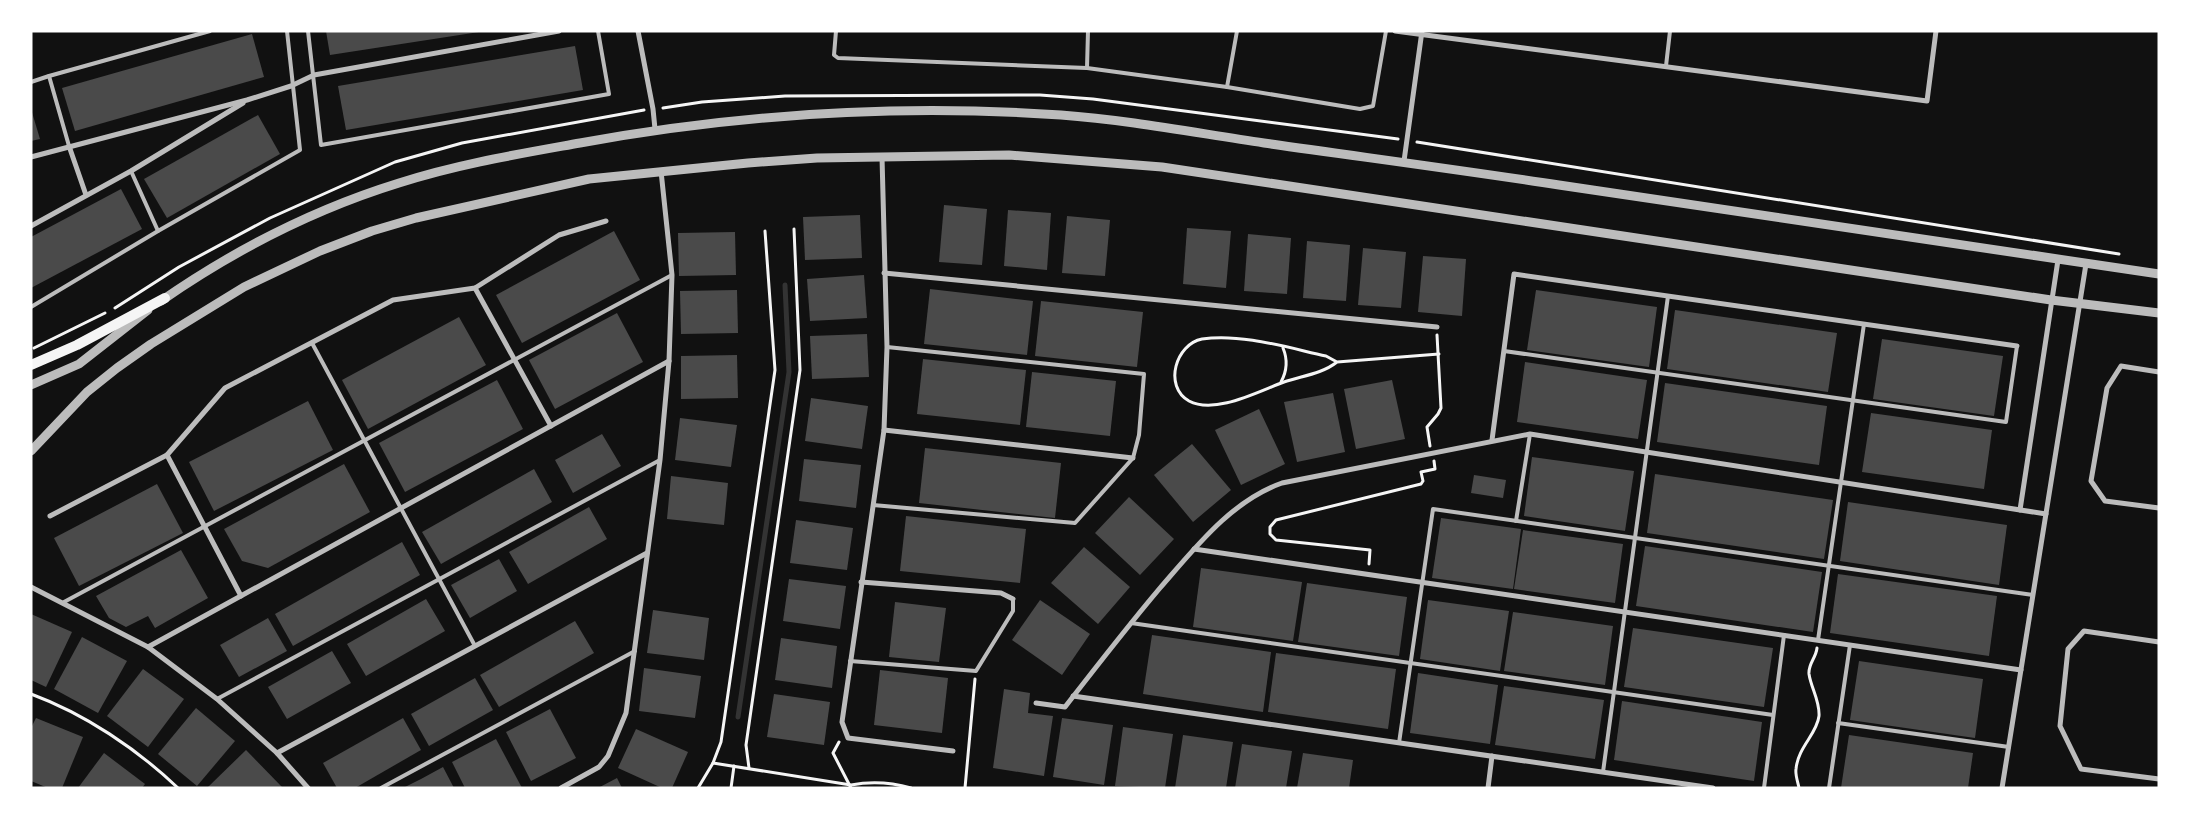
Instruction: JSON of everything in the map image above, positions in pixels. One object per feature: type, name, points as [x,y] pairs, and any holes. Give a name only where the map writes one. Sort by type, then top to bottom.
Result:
[{"type":"main road","points":[[31,365],[77,345],[164,298]]},
{"type":"street","points":[[31,157],[247,100],[291,86],[314,75],[559,31]]},
{"type":"street","points":[[638,31],[655,129]]},
{"type":"street","points":[[1395,31],[1422,33],[1927,101],[1936,31]]},
{"type":"street","points":[[1404,161],[1422,33]]},
{"type":"street","points":[[31,226],[130,171],[247,100]]},
{"type":"street","points":[[31,385],[79,364],[164,298],[221,262],[305,219],[397,183],[521,153],[655,129],[765,117],[904,111],[1061,115],[1128,122],[1404,161],[2159,274]]},
{"type":"street","points":[[69,146],[86,195]]},
{"type":"street","points":[[31,451],[87,392],[116,368],[206,308],[244,286],[312,254],[372,231],[416,218],[589,179],[661,170],[817,158],[1009,155],[1162,167],[2081,305],[2159,314]]},
{"type":"street","points":[[882,157],[887,347],[884,430],[842,722],[848,738],[953,751]]},
{"type":"street","points":[[561,788],[598,767],[608,756],[626,713],[660,460],[669,361],[672,275],[661,170]]},
{"type":"street","points":[[50,516],[167,455],[225,388],[393,300],[475,288],[559,235],[606,221]]},
{"type":"street","points":[[2020,510],[2058,260]]},
{"type":"street","points":[[2002,788],[2081,305],[2086,264]]},
{"type":"street","points":[[884,273],[1436,327]]},
{"type":"street","points":[[1492,440],[1514,274],[2017,346]]},
{"type":"street","points":[[475,288],[551,426]]},
{"type":"street","points":[[148,647],[669,361]]},
{"type":"street","points":[[2159,372],[2121,366],[2107,388],[2091,481],[2105,501],[2159,508]]},
{"type":"street","points":[[884,430],[1133,458]]},
{"type":"street","points":[[1036,703],[1065,707],[1131,623],[1194,548],[1241,504],[1268,488],[1312,476],[1492,440],[1530,434],[2046,514]]},
{"type":"street","points":[[167,455],[241,596]]},
{"type":"street","points":[[1194,548],[2021,670]]},
{"type":"street","points":[[278,753],[647,553]]},
{"type":"street","points":[[861,582],[1001,593],[1013,599]]},
{"type":"street","points":[[31,587],[64,602],[148,647],[217,699],[278,753],[308,788]]},
{"type":"street","points":[[2159,642],[2084,631],[2068,649],[2060,726],[2081,769],[2159,779]]},
{"type":"street","points":[[1073,696],[1713,788]]},
{"type":"street","points":[[1488,788],[1492,756]]},
{"type":"lane","points":[[31,82],[210,31]]},
{"type":"lane","points":[[31,306],[300,150],[291,86],[287,31]]},
{"type":"lane","points":[[308,31],[321,146],[609,94],[598,31]]},
{"type":"lane","points":[[836,31],[834,55],[838,58],[1087,68],[1227,87],[1360,109],[1373,106],[1386,31]]},
{"type":"lane","points":[[1087,68],[1088,31]]},
{"type":"lane","points":[[1227,87],[1237,31]]},
{"type":"lane","points":[[1666,66],[1670,31]]},
{"type":"lane","points":[[50,76],[69,146]]},
{"type":"lane","points":[[130,171],[158,231]]},
{"type":"lane","points":[[64,602],[672,275]]},
{"type":"lane","points":[[1602,772],[1668,296]]},
{"type":"lane","points":[[1818,640],[1864,324]]},
{"type":"lane","points":[[312,343],[475,646]]},
{"type":"lane","points":[[1504,351],[2006,422],[2017,346]]},
{"type":"lane","points":[[873,505],[1075,524],[1133,458],[1139,436],[1144,374],[887,347]]},
{"type":"lane","points":[[1516,521],[1530,434]]},
{"type":"lane","points":[[217,699],[660,460]]},
{"type":"lane","points":[[1398,743],[1433,508],[2033,596]]},
{"type":"lane","points":[[850,661],[976,671],[1013,611],[1013,599]]},
{"type":"lane","points":[[1131,623],[1773,715]]},
{"type":"lane","points":[[1764,788],[1784,636]]},
{"type":"lane","points":[[1829,788],[1850,645]]},
{"type":"lane","points":[[381,788],[635,651]]},
{"type":"lane","points":[[1838,724],[2009,747]]},
{"type":"path","points":[[749,768],[746,745],[800,370],[794,229]]},
{"type":"path","points":[[698,788],[713,763],[721,742],[775,370],[765,231]]},
{"type":"path","points":[[1368,574],[1370,550],[1276,540],[1270,534],[1272,524],[1276,520],[1421,484],[1423,481],[1421,472],[1435,469],[1426,427],[1441,408],[1436,327]]},
{"type":"path","points":[[1336,362],[1329,368],[1281,383],[1236,401],[1224,403],[1195,404],[1187,400],[1180,391],[1175,371],[1177,360],[1189,344],[1204,339],[1252,340],[1326,356],[1336,362],[1439,354]]},
{"type":"path","points":[[1281,383],[1286,372],[1286,355],[1283,347]]},
{"type":"path","points":[[1799,788],[1796,771],[1798,760],[1804,744],[1817,724],[1819,715],[1809,670],[1816,655],[1818,640]]},
{"type":"path","points":[[966,788],[976,671]]},
{"type":"path","points":[[31,694],[66,709],[115,739],[149,762],[178,788]]},
{"type":"path","points":[[848,738],[838,743],[833,753],[851,786]]},
{"type":"path","points":[[713,763],[851,786],[871,782],[888,782],[911,788]]},
{"type":"path","points":[[731,788],[734,766]]},
{"type":"building","points":[[326,31],[479,31],[479,32],[330,55]]},
{"type":"building","points":[[252,34],[264,77],[75,131],[62,88]]},
{"type":"building","points":[[575,46],[583,90],[346,130],[338,86]]},
{"type":"building","points":[[31,109],[40,139],[31,141]]},
{"type":"building","points":[[258,115],[280,154],[167,218],[144,179]]},
{"type":"building","points":[[121,189],[142,229],[31,288],[31,237]]},
{"type":"building","points":[[944,205],[987,209],[982,265],[939,262]]},
{"type":"building","points":[[1008,210],[1051,213],[1047,270],[1004,266]]},
{"type":"building","points":[[860,215],[862,258],[805,260],[803,217]]},
{"type":"building","points":[[1067,216],[1110,220],[1105,276],[1062,273]]},
{"type":"building","points":[[1187,228],[1231,231],[1226,288],[1183,284]]},
{"type":"building","points":[[614,231],[640,280],[522,343],[496,295]]},
{"type":"building","points":[[735,232],[736,275],[679,276],[678,233]]},
{"type":"building","points":[[1248,234],[1291,238],[1287,294],[1244,291]]},
{"type":"building","points":[[1307,241],[1350,245],[1346,301],[1303,298]]},
{"type":"building","points":[[1363,248],[1406,252],[1401,308],[1358,305]]},
{"type":"building","points":[[1423,256],[1466,259],[1462,316],[1418,312]]},
{"type":"building","points":[[864,275],[867,318],[810,321],[807,279]]},
{"type":"building","points":[[930,289],[1033,301],[1027,355],[924,344]]},
{"type":"building","points":[[737,290],[738,333],[681,334],[680,291]]},
{"type":"building","points":[[1536,290],[1657,307],[1649,367],[1527,350]]},
{"type":"building","points":[[1041,301],[1143,312],[1137,367],[1035,356]]},
{"type":"building","points":[[1675,310],[1837,333],[1828,392],[1667,369]]},
{"type":"building","points":[[617,313],[643,362],[555,409],[529,360]]},
{"type":"building","points":[[459,317],[486,365],[368,429],[342,380]]},
{"type":"building","points":[[867,334],[869,377],[812,379],[810,336]]},
{"type":"building","points":[[1882,339],[2003,356],[1994,416],[1873,399]]},
{"type":"building","points":[[737,355],[738,398],[681,399],[681,356]]},
{"type":"building","points":[[923,359],[1026,370],[1020,425],[917,414]]},
{"type":"building","points":[[1525,362],[1647,380],[1638,439],[1517,422]]},
{"type":"building","points":[[1032,372],[1116,381],[1110,436],[1026,427]]},
{"type":"building","points":[[497,380],[523,429],[405,492],[379,443]]},
{"type":"building","points":[[1392,380],[1405,439],[1356,449],[1344,389]]},
{"type":"building","points":[[1665,383],[1827,406],[1819,465],[1657,442]]},
{"type":"building","points":[[1333,393],[1345,452],[1297,462],[1284,402]]},
{"type":"building","points":[[811,398],[868,406],[862,449],[805,441]]},
{"type":"building","points":[[308,401],[333,450],[214,511],[189,462]]},
{"type":"building","points":[[1259,409],[1285,464],[1241,485],[1215,430]]},
{"type":"building","points":[[1871,413],[1992,430],[1984,489],[1862,472]]},
{"type":"building","points":[[680,418],[737,425],[731,467],[675,460]]},
{"type":"building","points":[[602,434],[621,466],[573,493],[555,460]]},
{"type":"building","points":[[1192,444],[1231,490],[1193,522],[1154,475]]},
{"type":"building","points":[[925,448],[1061,463],[1055,518],[919,503]]},
{"type":"building","points":[[1532,457],[1634,471],[1625,531],[1524,516]]},
{"type":"building","points":[[804,459],[861,465],[856,508],[799,501]]},
{"type":"building","points":[[344,464],[370,512],[268,568],[242,561],[224,529]]},
{"type":"building","points":[[534,469],[552,502],[441,564],[422,532]]},
{"type":"building","points":[[1655,474],[1833,500],[1824,559],[1647,533]]},
{"type":"building","points":[[1474,475],[1506,480],[1503,498],[1471,493]]},
{"type":"building","points":[[671,476],[728,483],[724,525],[667,519]]},
{"type":"building","points":[[157,484],[183,533],[79,586],[54,538]]},
{"type":"building","points":[[1129,497],[1174,539],[1140,575],[1095,533]]},
{"type":"building","points":[[1848,502],[2007,525],[1999,585],[1840,561]]},
{"type":"building","points":[[589,507],[607,539],[528,584],[509,552]]},
{"type":"building","points":[[906,516],[1026,529],[1020,583],[900,571]]},
{"type":"building","points":[[1441,518],[1521,529],[1513,589],[1432,578]]},
{"type":"building","points":[[796,520],[853,528],[847,570],[790,563]]},
{"type":"building","points":[[1523,530],[1623,544],[1615,603],[1514,589]]},
{"type":"building","points":[[402,542],[420,575],[293,646],[275,614]]},
{"type":"building","points":[[1645,546],[1822,572],[1813,632],[1636,606]]},
{"type":"building","points":[[1084,547],[1130,587],[1098,624],[1051,583]]},
{"type":"building","points":[[181,550],[208,598],[155,628],[148,616],[126,627],[109,618],[96,596]]},
{"type":"building","points":[[499,559],[517,591],[470,618],[451,585]]},
{"type":"building","points":[[1201,568],[1302,582],[1293,641],[1193,627]]},
{"type":"building","points":[[1838,574],[1997,596],[1989,656],[1830,633]]},
{"type":"building","points":[[789,579],[846,586],[840,629],[783,621]]},
{"type":"building","points":[[1307,583],[1407,597],[1399,656],[1298,642]]},
{"type":"building","points":[[426,599],[445,631],[366,676],[347,644]]},
{"type":"building","points":[[1040,600],[1090,634],[1062,675],[1012,640]]},
{"type":"building","points":[[1428,600],[1509,611],[1500,671],[1420,659]]},
{"type":"building","points":[[895,602],[946,608],[939,662],[889,657]]},
{"type":"building","points":[[653,610],[709,618],[704,660],[647,653]]},
{"type":"building","points":[[1513,612],[1613,626],[1605,685],[1504,671]]},
{"type":"building","points":[[31,614],[72,632],[46,687],[31,680]]},
{"type":"building","points":[[268,618],[287,651],[239,677],[220,645]]},
{"type":"building","points":[[575,621],[594,653],[499,707],[480,675]]},
{"type":"building","points":[[1633,628],[1773,648],[1764,707],[1624,687]]},
{"type":"building","points":[[1152,635],[1271,652],[1263,712],[1143,694]]},
{"type":"building","points":[[82,637],[127,661],[98,713],[54,689]]},
{"type":"building","points":[[781,638],[837,646],[832,688],[775,680]]},
{"type":"building","points":[[332,651],[351,683],[287,719],[268,687]]},
{"type":"building","points":[[1276,653],[1396,669],[1388,729],[1268,712]]},
{"type":"building","points":[[1859,661],[1983,679],[1975,738],[1850,720]]},
{"type":"building","points":[[644,668],[701,676],[695,718],[639,711]]},
{"type":"building","points":[[143,669],[184,699],[148,747],[107,716]]},
{"type":"building","points":[[880,670],[948,678],[942,733],[874,725]]},
{"type":"building","points":[[1418,673],[1498,685],[1490,744],[1410,733]]},
{"type":"building","points":[[475,678],[493,710],[429,746],[411,714]]},
{"type":"building","points":[[1504,686],[1604,700],[1595,759],[1495,745]]},
{"type":"building","points":[[1004,689],[1030,693],[1028,713],[1053,716],[1044,776],[993,768]]},
{"type":"building","points":[[774,694],[830,702],[824,745],[767,737]]},
{"type":"building","points":[[1622,701],[1762,722],[1754,781],[1614,760]]},
{"type":"building","points":[[196,708],[235,741],[197,786],[158,754]]},
{"type":"building","points":[[550,709],[576,758],[531,781],[506,732]]},
{"type":"building","points":[[36,718],[83,737],[62,788],[48,788],[31,781],[31,728]]},
{"type":"building","points":[[403,718],[421,750],[355,788],[337,788],[323,763]]},
{"type":"building","points":[[1062,718],[1113,725],[1104,785],[1053,777]]},
{"type":"building","points":[[1123,727],[1173,734],[1165,788],[1115,786]]},
{"type":"building","points":[[636,729],[688,752],[672,788],[662,788],[618,768]]},
{"type":"building","points":[[1183,735],[1233,742],[1226,788],[1175,788]]},
{"type":"building","points":[[1849,735],[1973,753],[1968,788],[1841,788]]},
{"type":"building","points":[[496,739],[522,788],[465,788],[452,762]]},
{"type":"building","points":[[1242,744],[1292,751],[1286,788],[1235,788]]},
{"type":"building","points":[[246,750],[282,787],[207,788]]},
{"type":"building","points":[[104,753],[145,784],[142,788],[78,788]]},
{"type":"building","points":[[1303,753],[1353,760],[1349,788],[1297,788]]},
{"type":"building","points":[[443,767],[454,788],[403,788],[421,779]]},
{"type":"building","points":[[617,778],[622,788],[598,788]]},
{"type":"waterway","points":[[738,717],[789,372],[785,285]]}]
